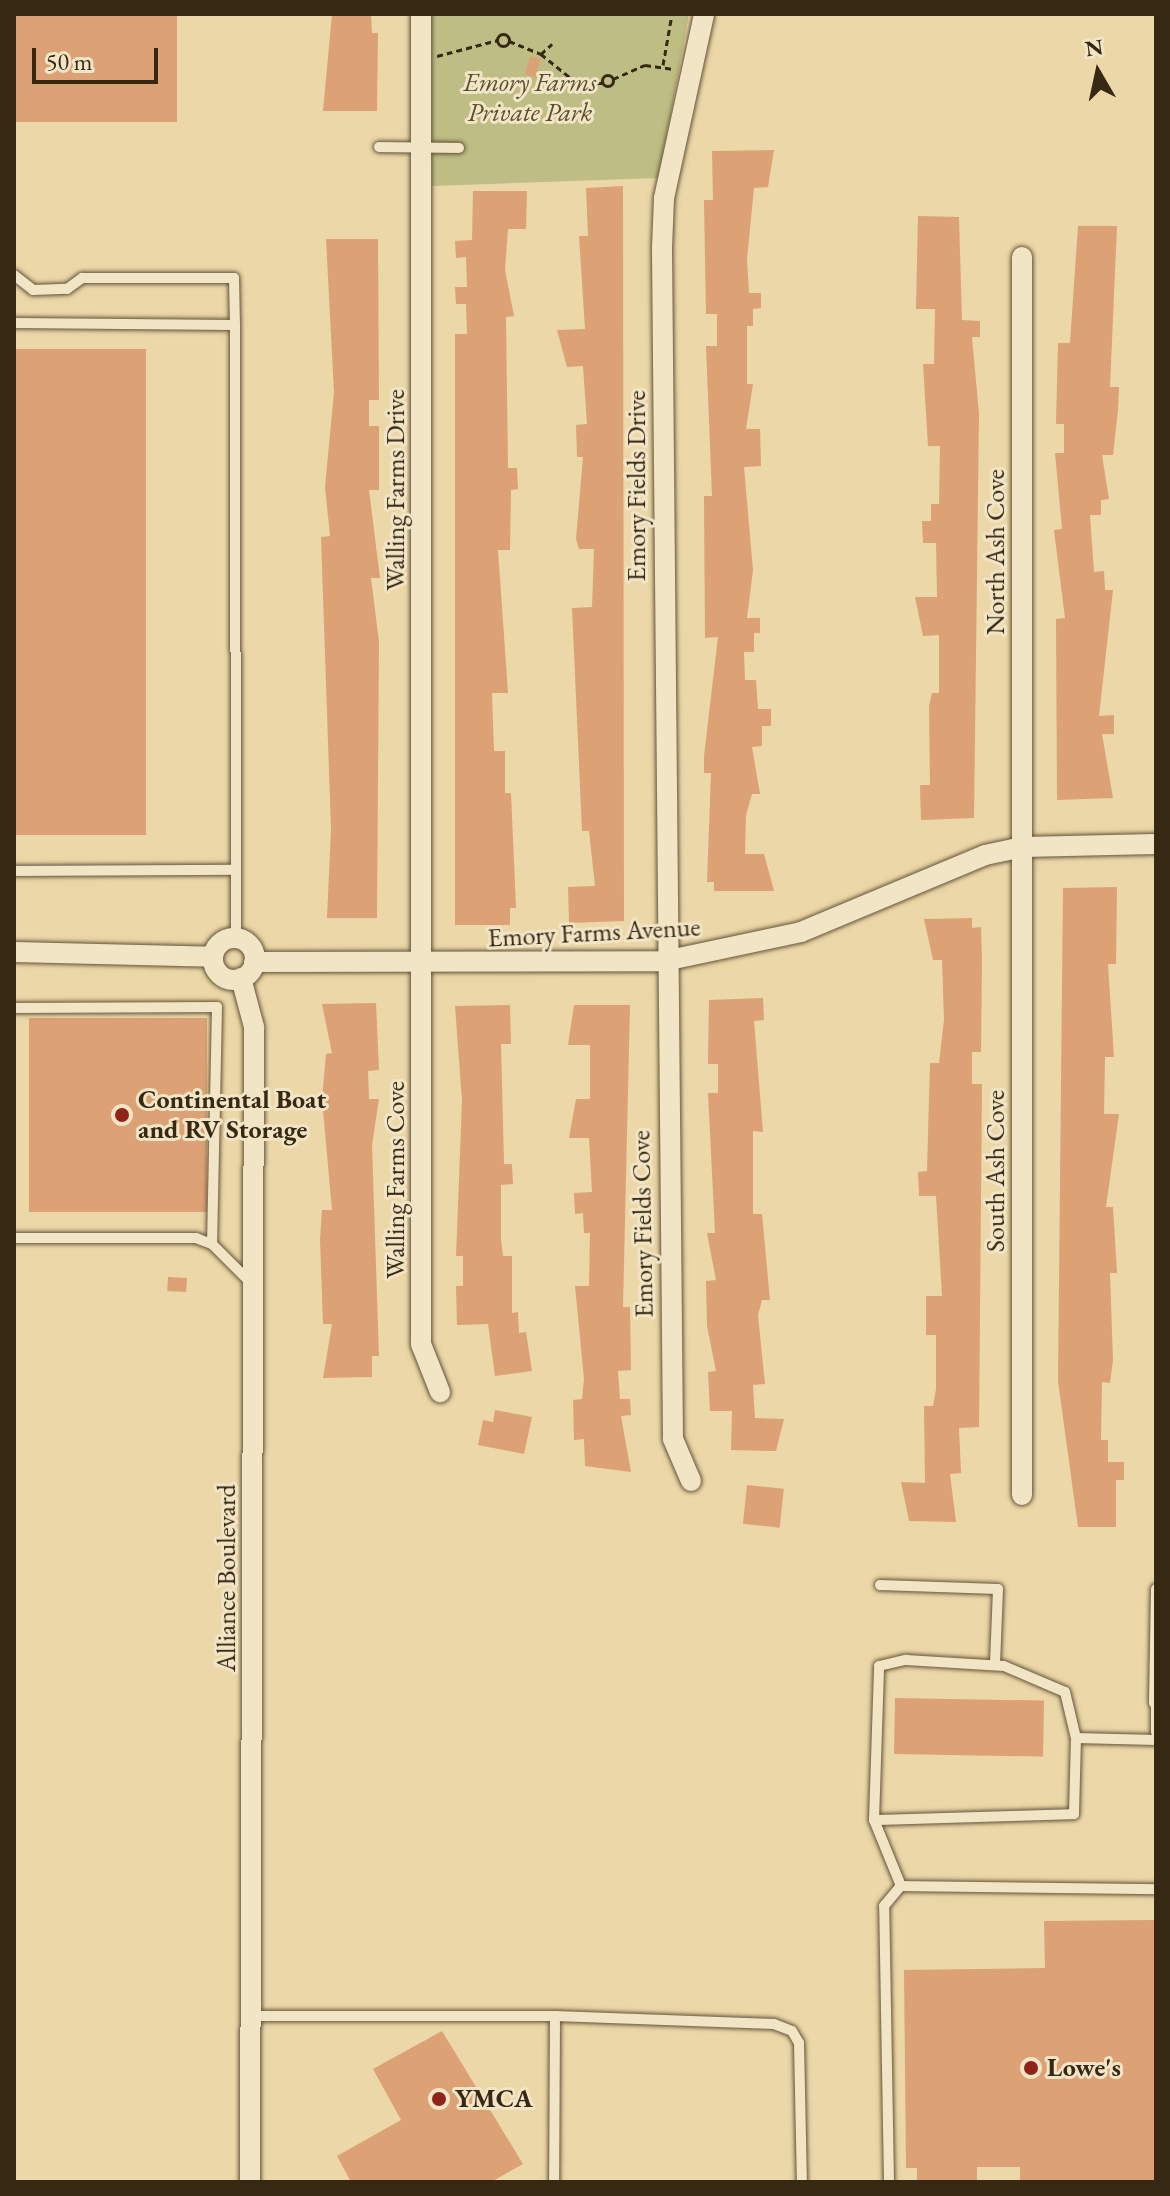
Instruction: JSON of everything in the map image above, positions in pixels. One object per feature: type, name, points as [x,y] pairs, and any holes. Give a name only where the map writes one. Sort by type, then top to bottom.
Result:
[{"type":"street","name":"Walling Farms Drive","points":[[421,14],[422,966]]},
{"type":"street","name":"Emory Fields Drive","points":[[665,961],[664,198],[704,14]]},
{"type":"street","name":"North Ash Cove","points":[[1022,257],[1022,847]]},
{"type":"street","name":"Emory Farms Avenue","points":[[248,970],[665,961],[801,932],[927,875],[1022,847],[1156,844]]},
{"type":"street","name":"South Ash Cove","points":[[1022,847],[1022,1495]]},
{"type":"street","points":[[236,938],[252,949],[248,970],[221,975],[213,957],[218,945],[236,938]]},
{"type":"street","points":[[14,952],[213,957]]},
{"type":"street","name":"Emory Fields Cove","points":[[665,961],[673,1439],[691,1481]]},
{"type":"street","name":"Walling Farms Cove","points":[[422,966],[421,1344],[440,1392]]},
{"type":"street","name":"Alliance Boulevard","points":[[248,970],[254,1027],[250,2182]]},
{"type":"lane","points":[[379,147],[459,148]]},
{"type":"lane","points":[[14,275],[33,290],[67,289],[82,278],[234,278],[236,938]]},
{"type":"lane","points":[[14,323],[235,325]]},
{"type":"lane","points":[[14,871],[236,870]]},
{"type":"lane","points":[[14,1008],[217,1007],[212,1244]]},
{"type":"lane","points":[[14,1238],[212,1244],[253,1285]]},
{"type":"lane","points":[[880,1585],[998,1589],[995,1665]]},
{"type":"lane","points":[[1156,1589],[1156,1732]]},
{"type":"lane","points":[[874,1820],[1074,1814],[1076,1738],[1065,1692],[995,1665],[906,1660],[879,1666],[874,1820],[901,1886]]},
{"type":"lane","points":[[1076,1738],[1156,1740]]},
{"type":"lane","points":[[901,1886],[1156,1889]]},
{"type":"lane","points":[[889,2182],[884,1906],[901,1886]]},
{"type":"lane","points":[[252,2016],[555,2016],[774,2024],[792,2031],[799,2043],[802,2182]]},
{"type":"lane","points":[[554,2182],[555,2016]]},
{"type":"path","points":[[663,67],[672,14]]},
{"type":"path","points":[[433,56],[457,56],[498,40],[504,34],[509,41],[541,54],[577,83],[603,83],[645,65],[675,69]]},
{"type":"path","points":[[498,40],[502,46],[509,41]]},
{"type":"path","points":[[541,54],[552,44]]},
{"type":"path","points":[[603,83],[610,86],[613,79]]},
{"type":"green space","name":"Emory Farms Private Park","points":[[431,14],[689,14],[659,178],[432,186]]},
{"type":"building","points":[[14,14],[177,14],[177,122],[14,122]]},
{"type":"building","points":[[332,14],[371,14],[372,33],[378,33],[377,111],[323,111]]},
{"type":"building","points":[[530,56],[541,59],[536,77],[525,74]]},
{"type":"building","points":[[774,150],[768,187],[754,188],[747,259],[749,293],[761,293],[761,308],[753,309],[753,326],[747,326],[747,384],[753,384],[746,429],[760,429],[761,466],[744,467],[753,570],[747,618],[760,618],[760,633],[754,633],[754,652],[744,652],[745,680],[756,680],[758,709],[771,709],[771,726],[762,726],[762,746],[752,747],[760,794],[752,794],[746,815],[745,854],[764,854],[774,891],[714,891],[714,882],[707,882],[711,773],[704,773],[704,756],[718,637],[705,638],[704,496],[712,496],[706,346],[717,346],[717,314],[706,314],[704,200],[713,200],[712,151]]},
{"type":"building","points":[[623,186],[624,921],[569,923],[568,887],[595,886],[589,831],[582,831],[572,608],[592,607],[594,549],[579,549],[576,539],[583,457],[577,457],[576,425],[587,424],[583,366],[567,367],[557,330],[585,329],[579,236],[588,236],[586,188]]},
{"type":"building","points":[[473,191],[527,191],[526,229],[508,229],[505,270],[514,316],[506,317],[508,468],[517,468],[518,489],[511,490],[510,550],[498,550],[508,693],[492,693],[494,751],[505,751],[505,793],[511,793],[516,908],[510,908],[510,925],[455,925],[455,334],[467,334],[466,304],[456,304],[455,287],[467,287],[466,257],[456,258],[455,241],[472,240]]},
{"type":"building","points":[[918,216],[959,217],[962,320],[980,321],[980,337],[972,337],[979,414],[974,818],[921,820],[920,785],[930,785],[929,706],[932,693],[939,693],[939,635],[923,636],[915,597],[937,597],[936,543],[923,543],[922,521],[931,521],[931,504],[939,504],[940,446],[928,446],[923,364],[934,364],[935,309],[916,309]]},
{"type":"building","points":[[1078,226],[1117,226],[1110,387],[1119,387],[1118,410],[1113,455],[1102,455],[1109,499],[1101,500],[1101,515],[1090,515],[1094,572],[1104,571],[1105,590],[1113,590],[1099,716],[1114,715],[1114,734],[1102,734],[1113,798],[1057,800],[1056,619],[1065,618],[1054,530],[1062,529],[1055,453],[1064,453],[1064,424],[1056,424],[1058,343],[1070,343]]},
{"type":"building","points":[[326,239],[378,239],[379,400],[369,400],[369,426],[379,426],[379,490],[369,490],[380,578],[371,578],[379,642],[377,918],[327,918],[331,829],[321,537],[330,536],[325,487],[334,392]]},
{"type":"building","points":[[14,349],[146,349],[146,835],[14,835]]},
{"type":"building","points":[[1117,887],[1116,964],[1108,964],[1114,1057],[1105,1057],[1104,1114],[1119,1114],[1106,1207],[1113,1207],[1117,1273],[1110,1273],[1113,1360],[1110,1383],[1102,1382],[1101,1440],[1108,1440],[1108,1462],[1124,1462],[1124,1480],[1116,1480],[1116,1527],[1078,1527],[1058,1381],[1063,888]]},
{"type":"building","points":[[972,918],[972,928],[981,927],[982,959],[981,1052],[972,1052],[972,1084],[982,1084],[979,1427],[959,1428],[961,1473],[950,1474],[956,1522],[909,1521],[901,1482],[925,1483],[924,1406],[933,1406],[936,1389],[936,1335],[926,1335],[926,1296],[942,1296],[936,1196],[919,1196],[918,1172],[927,1171],[930,1063],[939,1063],[944,1020],[942,960],[933,960],[924,919]]},
{"type":"building","points":[[763,998],[764,1020],[754,1021],[763,1132],[753,1131],[753,1214],[762,1214],[770,1300],[762,1300],[758,1315],[765,1384],[753,1385],[755,1418],[784,1419],[776,1451],[731,1450],[732,1411],[710,1411],[708,1372],[716,1371],[707,1326],[706,1281],[716,1280],[707,1233],[715,1233],[708,1093],[718,1093],[718,1064],[708,1064],[709,1000]]},
{"type":"building","points":[[376,1003],[379,1070],[368,1071],[369,1099],[379,1099],[372,1145],[379,1356],[372,1356],[372,1377],[323,1378],[332,1324],[323,1324],[320,1239],[322,1210],[332,1210],[322,1099],[326,1054],[332,1053],[322,1004]]},
{"type":"building","points":[[510,1005],[511,1044],[501,1044],[504,1164],[512,1164],[513,1184],[501,1185],[501,1239],[503,1256],[512,1256],[512,1313],[518,1312],[519,1333],[526,1332],[532,1371],[495,1376],[488,1324],[457,1325],[456,1286],[463,1286],[463,1256],[456,1256],[462,1101],[455,1006]]},
{"type":"building","points":[[574,1005],[630,1005],[623,1307],[630,1307],[631,1370],[618,1371],[620,1399],[630,1399],[631,1415],[621,1416],[631,1472],[585,1466],[584,1439],[574,1440],[573,1400],[582,1399],[584,1379],[575,1286],[589,1286],[590,1233],[584,1233],[583,1213],[575,1214],[574,1193],[592,1192],[589,1138],[569,1138],[576,1099],[590,1099],[590,1045],[568,1045]]},
{"type":"building","points":[[29,1018],[207,1018],[207,1212],[29,1212]]},
{"type":"building","points":[[168,1277],[187,1278],[186,1292],[167,1291]]},
{"type":"building","points":[[495,1410],[532,1417],[524,1454],[478,1445],[483,1420],[493,1422]]},
{"type":"building","points":[[747,1485],[784,1489],[780,1528],[743,1524]]},
{"type":"building","points":[[895,1698],[1044,1701],[1043,1757],[894,1754]]},
{"type":"building","name":"Lowe's","points":[[1156,1920],[1156,2182],[1020,2182],[1020,2167],[977,2167],[977,2182],[917,2182],[917,2168],[906,2168],[904,1970],[1045,1968],[1044,1921]]},
{"type":"building","name":"YMCA","points":[[442,2031],[523,2164],[491,2182],[351,2182],[337,2156],[401,2120],[373,2069]]},
{"type":"place","name":"Continental Boat and RV Storage","points":[[122,1115]]},
{"type":"place","name":"Lowe's","points":[[1031,2068]]},
{"type":"place","name":"YMCA","points":[[439,2099]]}]
